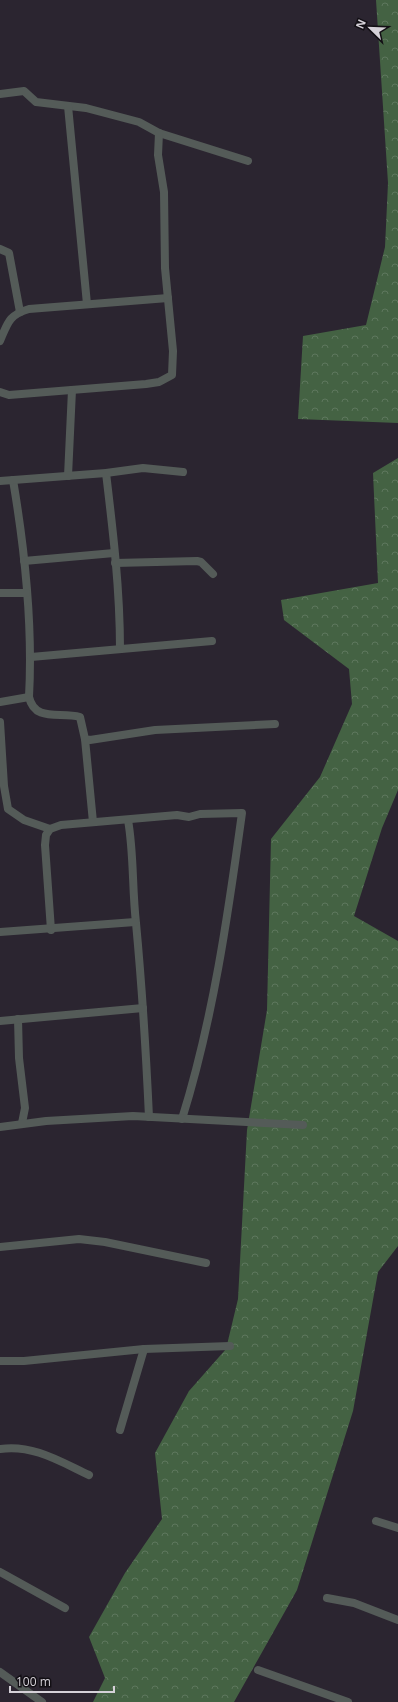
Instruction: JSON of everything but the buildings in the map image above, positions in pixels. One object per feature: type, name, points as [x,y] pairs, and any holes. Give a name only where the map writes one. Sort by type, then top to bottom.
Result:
[{"type":"street","points":[[0,94],[24,91],[36,102],[86,108],[139,122],[160,133],[248,161]]},
{"type":"street","points":[[68,106],[87,304]]},
{"type":"street","points":[[0,392],[9,395],[146,384],[159,382],[169,378],[172,375],[173,351],[165,268],[164,192],[158,155],[160,133]]},
{"type":"street","points":[[0,249],[9,253],[20,312]]},
{"type":"street","points":[[0,341],[8,321],[20,312],[29,309],[168,298]]},
{"type":"street","points":[[68,476],[72,390]]},
{"type":"street","points":[[0,481],[106,473],[143,468],[183,472]]},
{"type":"street","points":[[106,473],[120,623],[120,649]]},
{"type":"street","points":[[13,480],[24,560],[31,657],[30,703],[38,712],[44,714],[80,717],[85,739],[93,822]]},
{"type":"street","points":[[24,560],[114,553]]},
{"type":"street","points":[[115,563],[197,560],[201,562],[212,574]]},
{"type":"street","points":[[0,593],[26,593]]},
{"type":"street","points":[[31,657],[212,641]]},
{"type":"street","points":[[0,702],[29,697]]},
{"type":"street","points":[[0,722],[4,809],[24,820],[50,829]]},
{"type":"street","points":[[85,739],[90,740],[155,730],[275,724]]},
{"type":"street","points":[[51,930],[45,845],[46,835],[50,829],[61,825],[93,822],[242,812],[222,947],[202,1048],[182,1119]]},
{"type":"street","points":[[128,820],[132,844],[149,1117]]},
{"type":"street","points":[[0,932],[51,930],[136,922]]},
{"type":"street","points":[[0,1021],[143,1008]]},
{"type":"street","points":[[18,1020],[19,1058],[25,1108],[22,1124]]},
{"type":"street","points":[[0,1127],[133,1116],[303,1125]]},
{"type":"street","points":[[0,1247],[80,1239],[104,1242],[206,1264]]},
{"type":"street","points":[[0,1361],[24,1361],[144,1349],[230,1346]]},
{"type":"street","points":[[120,1430],[144,1349]]},
{"type":"street","points":[[0,1449],[23,1448],[41,1452],[89,1475]]},
{"type":"street","points":[[376,1521],[398,1528]]},
{"type":"street","points":[[0,1572],[65,1608]]},
{"type":"street","points":[[327,1598],[354,1603],[398,1620]]},
{"type":"street","points":[[258,1670],[348,1702]]},
{"type":"street","points":[[0,1672],[42,1702]]},
{"type":"green space","points":[[376,0],[398,0],[398,423],[298,419],[303,336],[366,325],[385,247],[388,183]]},
{"type":"green space","points":[[398,458],[398,790],[382,828],[354,916],[398,941],[398,1246],[378,1272],[353,1411],[297,1590],[234,1702],[93,1702],[105,1678],[89,1637],[125,1573],[162,1519],[155,1453],[189,1391],[226,1349],[238,1299],[247,1130],[267,1010],[271,839],[320,777],[352,704],[349,669],[284,620],[281,600],[378,583],[373,473]]}]
